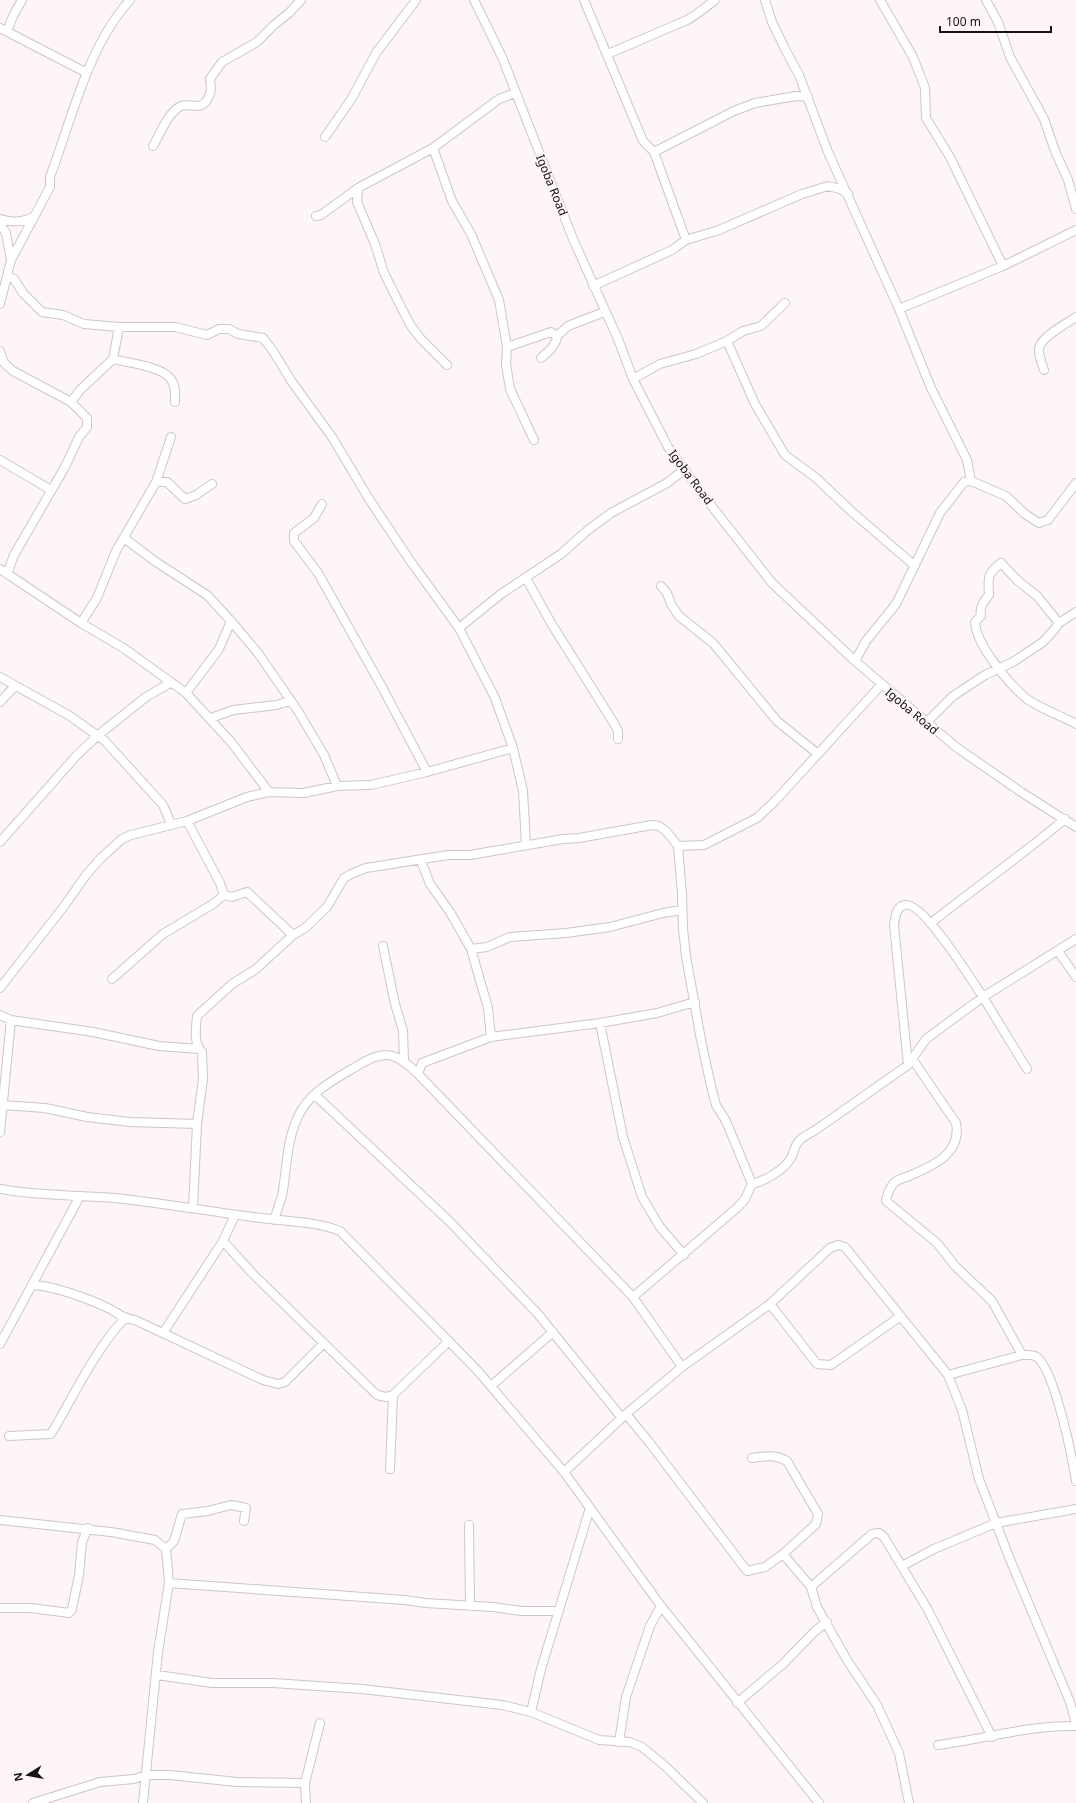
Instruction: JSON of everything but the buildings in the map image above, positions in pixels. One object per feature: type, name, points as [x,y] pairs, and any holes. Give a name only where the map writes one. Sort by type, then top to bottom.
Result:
[{"type":"street","points":[[22,0],[3,30],[87,73]]},
{"type":"street","points":[[0,304],[11,260],[50,187],[50,176],[87,73],[107,29],[130,0]]},
{"type":"street","points":[[153,146],[171,114],[180,106],[200,106],[206,103],[212,92],[210,79],[222,62],[257,42],[301,0]]},
{"type":"street","points":[[325,137],[352,98],[376,53],[416,0]]},
{"type":"street","name":"Igoba Road","points":[[474,0],[502,57],[515,93],[593,286],[618,339],[633,379],[668,447],[699,490],[772,583],[881,685],[956,747],[1076,827]]},
{"type":"street","points":[[584,0],[608,54],[643,141],[654,152],[686,240]]},
{"type":"street","points":[[608,54],[688,20],[700,13],[715,0]]},
{"type":"street","points":[[765,0],[782,43],[799,75],[838,172],[849,194],[932,388],[967,460],[971,481]]},
{"type":"street","points":[[880,0],[914,57],[925,88],[926,118],[950,157],[1003,266]]},
{"type":"street","points":[[986,0],[998,22],[1010,57],[1044,119],[1055,151],[1068,180],[1076,209]]},
{"type":"street","points":[[316,216],[321,215],[358,188],[433,148],[499,99],[515,93]]},
{"type":"street","points":[[654,152],[734,111],[755,103],[796,96],[808,97]]},
{"type":"street","points":[[433,148],[452,201],[471,234],[499,300],[510,389],[534,440]]},
{"type":"street","points":[[828,186],[838,172]]},
{"type":"street","points":[[593,286],[672,250],[686,240],[719,230],[802,194],[828,186],[840,189],[849,194]]},
{"type":"street","points":[[358,188],[357,202],[375,244],[384,273],[402,309],[411,326],[421,339],[447,365]]},
{"type":"street","points":[[0,219],[10,222],[22,222],[34,217]]},
{"type":"street","points":[[0,224],[6,233],[11,260]]},
{"type":"street","points":[[899,309],[1003,266],[1076,230]]},
{"type":"street","points":[[7,276],[14,279],[23,293],[42,312],[63,315],[84,324],[119,327],[175,327],[207,335],[220,329],[229,329],[238,334],[263,338],[273,350],[292,382],[332,437],[369,499],[407,556],[459,628],[495,698],[513,748],[523,791],[526,845]]},
{"type":"street","points":[[633,379],[660,364],[696,354],[727,341],[743,331],[761,326],[785,303]]},
{"type":"street","points":[[541,358],[551,349],[557,336],[568,326],[604,312]]},
{"type":"street","points":[[1044,370],[1039,353],[1039,347],[1043,341],[1076,317]]},
{"type":"street","points":[[71,402],[80,390],[113,359],[119,327]]},
{"type":"street","points":[[506,347],[551,332],[557,336]]},
{"type":"street","points":[[727,341],[755,404],[785,455],[815,477],[851,511],[915,566]]},
{"type":"street","points":[[0,351],[4,363],[13,371],[71,402],[87,418],[87,427],[79,437],[65,467],[14,555],[3,571],[82,623],[126,649],[170,683],[186,693],[211,718],[269,792]]},
{"type":"street","points":[[113,359],[156,369],[170,377],[175,388],[175,402]]},
{"type":"street","points":[[82,623],[97,598],[108,570],[124,538],[156,482],[172,437]]},
{"type":"street","points":[[0,460],[51,490]]},
{"type":"street","points":[[459,628],[501,594],[561,554],[588,530],[611,513],[666,483],[685,469]]},
{"type":"street","points":[[855,661],[866,641],[896,604],[915,566],[928,534],[940,513],[964,482],[971,481],[1006,496],[1025,514],[1039,523],[1048,520],[1076,483]]},
{"type":"street","points":[[156,482],[167,482],[185,499],[196,495],[212,484]]},
{"type":"street","points":[[322,504],[314,518],[294,533],[294,541],[318,573],[386,693],[427,772]]},
{"type":"street","points":[[124,538],[156,562],[207,595],[231,621],[258,653],[289,701],[298,711],[324,755],[337,786]]},
{"type":"street","points":[[1059,622],[1037,596],[1018,581],[1001,563],[991,572],[988,584],[989,595],[983,601],[980,612],[981,616],[975,622],[977,634],[998,668],[1028,699],[1076,724]]},
{"type":"street","points":[[526,578],[551,623],[615,725],[618,731],[618,739]]},
{"type":"street","points":[[661,586],[668,593],[671,604],[679,616],[713,643],[778,721],[818,754]]},
{"type":"street","points":[[926,723],[953,696],[973,681],[1013,662],[1043,642],[1059,622],[1076,612]]},
{"type":"street","points":[[186,693],[219,649],[231,621]]},
{"type":"street","points":[[0,677],[70,716],[105,741],[163,805],[171,824]]},
{"type":"street","points":[[0,842],[77,755],[97,736],[146,697],[170,683]]},
{"type":"street","points":[[678,846],[704,845],[757,818],[776,800],[881,685]]},
{"type":"street","points":[[0,702],[16,686]]},
{"type":"street","points":[[211,718],[233,710],[277,705],[289,701]]},
{"type":"street","points":[[0,988],[65,905],[86,875],[115,844],[131,835],[187,821],[247,797],[269,792],[304,793],[337,786],[371,784],[427,772],[513,748]]},
{"type":"street","points":[[931,923],[978,885],[1025,852],[1065,819]]},
{"type":"street","points":[[187,821],[220,883],[224,895]]},
{"type":"street","points":[[193,1208],[197,1124],[204,1069],[202,1052],[199,1049],[196,1035],[197,1016],[232,984],[256,969],[292,935],[305,928],[327,907],[344,878],[366,868],[421,861],[448,855],[470,854],[579,838],[652,825],[659,826],[666,831],[678,846],[686,956],[701,1040],[716,1105],[726,1121],[752,1184]]},
{"type":"street","points":[[421,861],[430,884],[450,912],[471,949],[488,1008],[491,1038]]},
{"type":"street","points":[[112,979],[163,934],[180,922],[213,904],[224,895],[232,896],[247,892],[292,935]]},
{"type":"street","points":[[1022,1355],[992,1301],[956,1267],[937,1243],[886,1201],[893,1184],[934,1165],[945,1156],[951,1150],[958,1132],[956,1124],[910,1062],[894,925],[898,909],[906,904],[914,907],[931,923],[983,997],[1027,1068]]},
{"type":"street","points":[[471,949],[487,947],[510,936],[566,933],[610,927],[664,913],[682,910]]},
{"type":"street","points":[[633,1297],[684,1255],[738,1207],[745,1199],[752,1184],[765,1179],[787,1163],[797,1142],[801,1138],[817,1130],[910,1062],[918,1053],[921,1045],[926,1039],[983,997],[1076,939]]},
{"type":"street","points":[[383,946],[395,1004],[403,1031],[404,1060]]},
{"type":"street","points":[[1058,950],[1076,977]]},
{"type":"street","points":[[418,1074],[422,1063],[491,1038],[600,1023],[657,1013],[695,1002]]},
{"type":"street","points":[[0,1015],[10,1020],[93,1032],[159,1046],[199,1049]]},
{"type":"street","points":[[0,1132],[10,1020]]},
{"type":"street","points":[[600,1023],[623,1137],[642,1197],[660,1227],[684,1255]]},
{"type":"street","points":[[184,1048],[196,1035]]},
{"type":"street","points":[[274,1220],[283,1192],[292,1132],[301,1111],[314,1095],[327,1084],[366,1060],[387,1055],[394,1055],[404,1060],[418,1074],[633,1297],[682,1367]]},
{"type":"street","points":[[314,1095],[449,1221],[538,1314],[624,1416],[649,1442],[747,1571],[765,1567],[783,1554],[816,1524],[818,1514],[787,1461],[779,1456],[771,1455],[752,1458]]},
{"type":"street","points":[[2,1105],[45,1108],[87,1117],[130,1122],[197,1124]]},
{"type":"street","points":[[0,1190],[28,1194],[80,1196],[193,1208],[323,1226],[340,1231],[449,1341],[491,1386],[564,1472],[662,1606],[819,1803]]},
{"type":"street","points":[[0,1344],[80,1196]]},
{"type":"street","points":[[163,1333],[223,1241],[235,1215]]},
{"type":"street","points":[[223,1241],[253,1274],[377,1395],[386,1397],[393,1395],[449,1341]]},
{"type":"street","points":[[564,1472],[624,1416],[682,1367],[770,1304],[830,1248],[838,1245],[845,1247],[948,1375],[962,1410],[979,1479],[1060,1677],[1076,1725],[1050,1726],[938,1745]]},
{"type":"street","points":[[33,1285],[45,1286],[72,1294],[110,1309],[124,1318],[135,1320],[263,1380],[278,1384],[285,1382],[324,1343]]},
{"type":"street","points":[[770,1304],[816,1364],[822,1366],[831,1365],[901,1316]]},
{"type":"street","points":[[9,1436],[51,1434],[86,1370],[124,1318]]},
{"type":"street","points":[[491,1386],[553,1332]]},
{"type":"street","points":[[948,1375],[1022,1355],[1037,1357],[1052,1384],[1062,1414],[1076,1481]]},
{"type":"street","points":[[390,1469],[393,1395]]},
{"type":"street","points":[[166,1549],[174,1541],[182,1514],[208,1511],[231,1505],[246,1508],[244,1522]]},
{"type":"street","points":[[531,1712],[541,1669],[590,1508]]},
{"type":"street","points":[[902,1566],[934,1549],[996,1523],[1076,1509]]},
{"type":"street","points":[[0,1520],[88,1528],[155,1540],[166,1549],[169,1583],[158,1652],[157,1675],[153,1696],[147,1775],[143,1803]]},
{"type":"street","points":[[469,1525],[470,1606]]},
{"type":"street","points":[[0,1608],[32,1608],[69,1613],[72,1609],[79,1575],[82,1542],[88,1528]]},
{"type":"street","points":[[811,1587],[872,1534],[879,1533],[884,1537],[928,1610],[992,1737]]},
{"type":"street","points":[[783,1554],[811,1587],[818,1607],[847,1660],[877,1705],[894,1741],[903,1770],[909,1803]]},
{"type":"street","points":[[169,1583],[492,1607],[521,1612],[559,1611]]},
{"type":"street","points":[[618,1742],[626,1697],[650,1626],[662,1606]]},
{"type":"street","points":[[737,1702],[782,1664],[810,1636],[827,1622]]},
{"type":"street","points":[[157,1675],[212,1683],[273,1683],[369,1690],[502,1706],[531,1712],[599,1740],[630,1742],[642,1747],[665,1766],[704,1803]]},
{"type":"street","points":[[306,1803],[305,1783],[320,1723]]},
{"type":"street","points":[[33,1803],[100,1782],[134,1779],[147,1775],[170,1775],[237,1782],[305,1783]]}]
